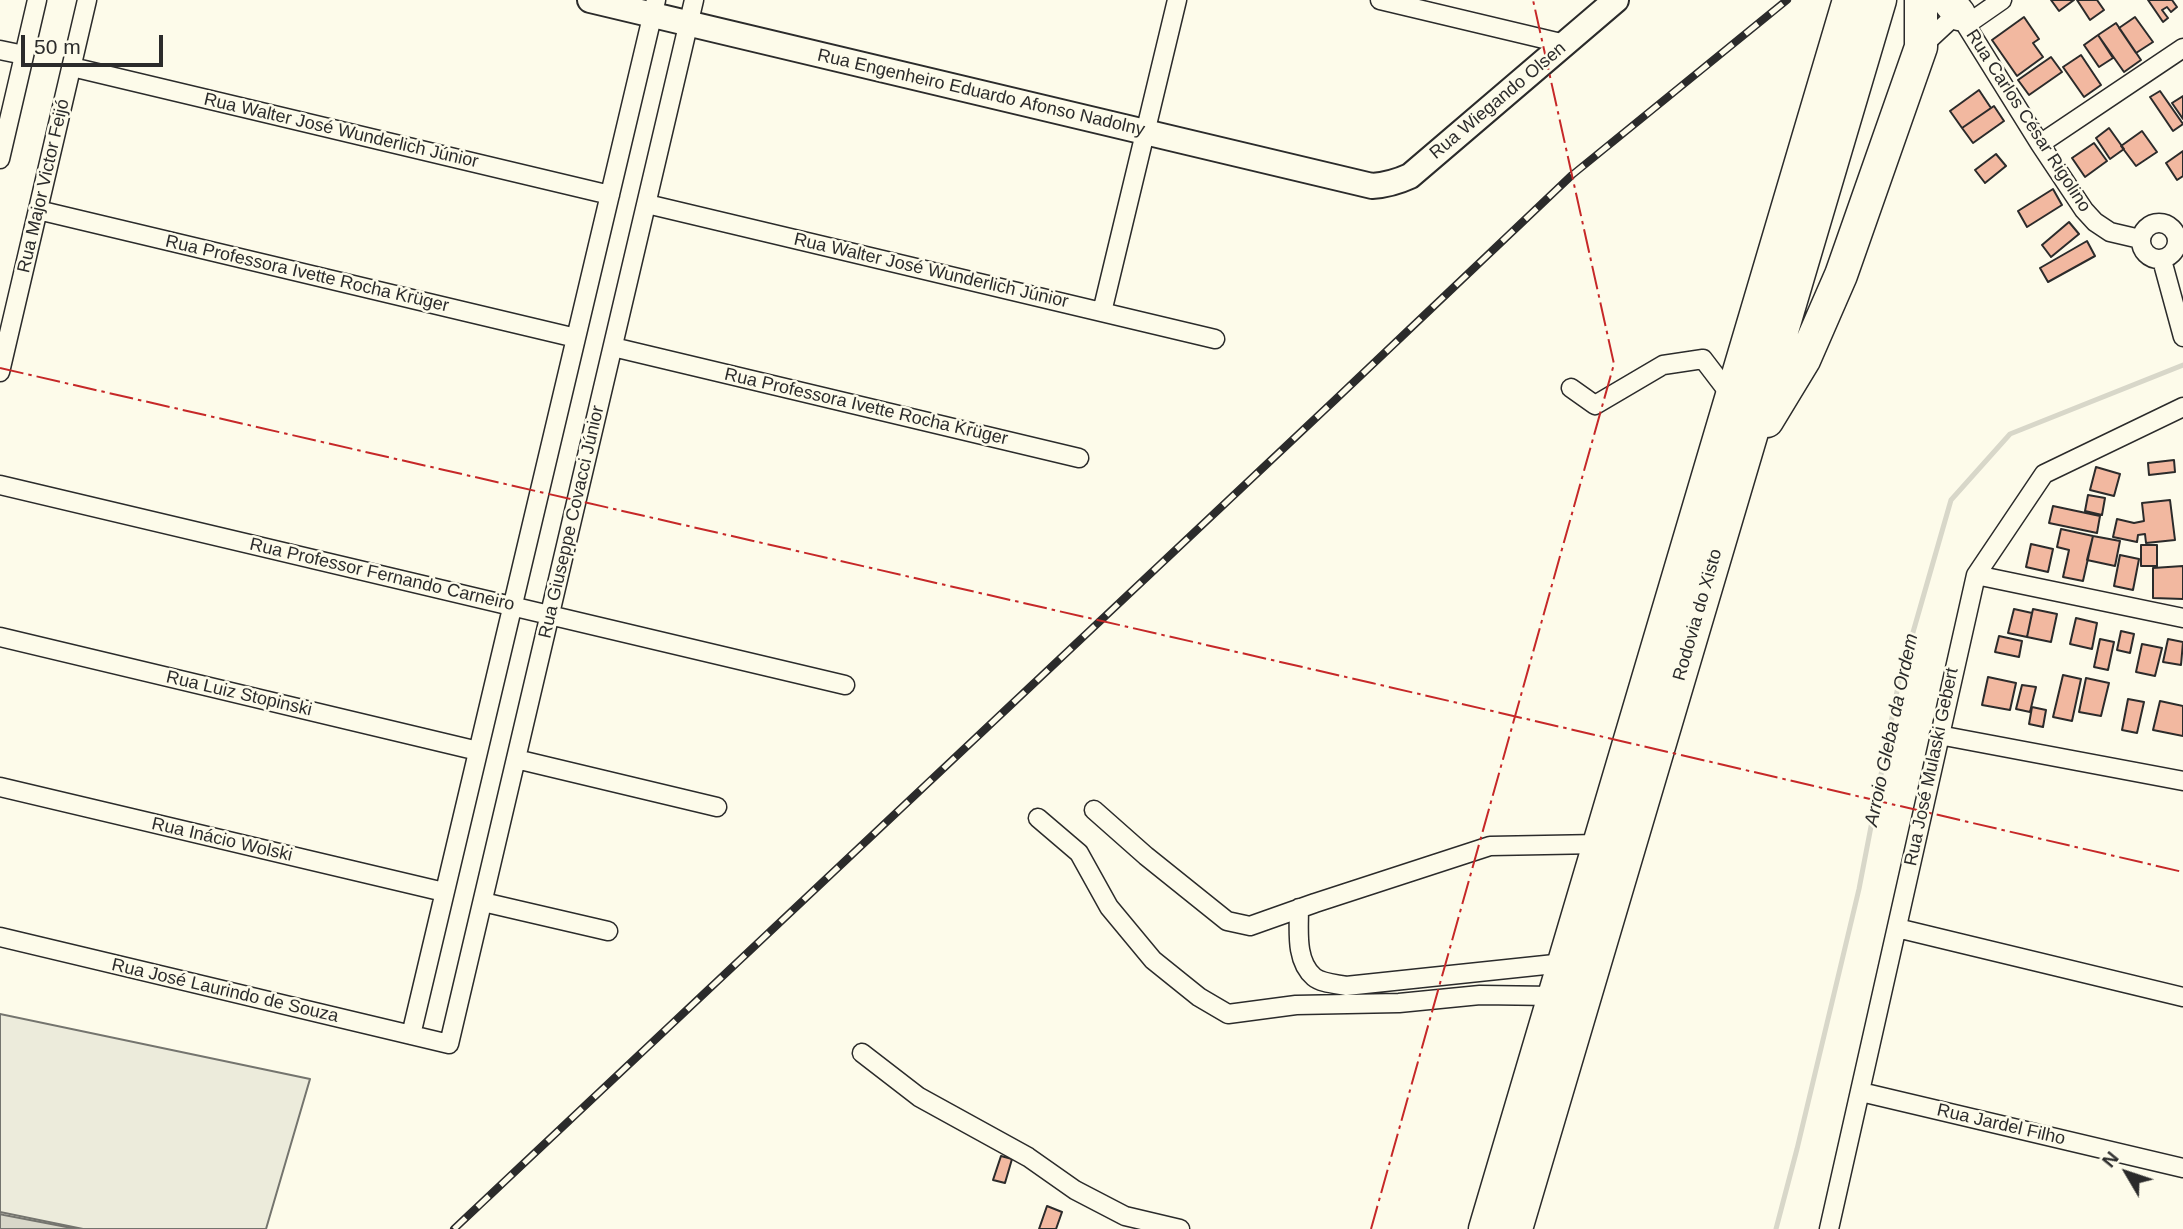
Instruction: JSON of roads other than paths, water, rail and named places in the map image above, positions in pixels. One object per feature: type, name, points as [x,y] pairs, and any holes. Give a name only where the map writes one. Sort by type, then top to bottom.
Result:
[{"type":"highway","name":"Rodovia do Xisto","points":[[1485,1229],[1849,0]]},
{"type":"highway","name":"Rodovia do Xisto","points":[[1516,1229],[1880,0]]},
{"type":"highway","points":[[1744,458],[1804,360],[1841,275],[1921,47],[1921,0]]},
{"type":"street","points":[[0,159],[37,0]]},
{"type":"street","name":"Rua Major Victor Feijó","points":[[0,372],[88,0]]},
{"type":"street","name":"Rua Engenheiro Eduardo Afonso Nadolny","points":[[590,0],[692,12],[1145,132],[1372,186]]},
{"type":"street","points":[[1102,312],[1177,0]]},
{"type":"street","points":[[1380,0],[1565,44]]},
{"type":"street","name":"Rua Wiegando Olsen","points":[[1372,186],[1398,182],[1409,176],[1616,0]]},
{"type":"street","points":[[1921,47],[1960,10],[2002,0]]},
{"type":"street","points":[[411,1035],[654,7]]},
{"type":"street","name":"Rua Carlos César Rigolino","points":[[1960,10],[2074,196],[2095,222],[2109,232],[2140,239]]},
{"type":"street","name":"Rua Giuseppe Covacci Júnior","points":[[449,1044],[692,12]]},
{"type":"street","points":[[2040,144],[2183,48]]},
{"type":"street","points":[[0,50],[24,55]]},
{"type":"street","name":"Rua Walter José Wunderlich Júnior","points":[[72,67],[610,195]]},
{"type":"street","name":"Rua Walter José Wunderlich Júnior","points":[[647,204],[1215,339]]},
{"type":"street","name":"Rua Professora Ivette Rocha Krüger","points":[[38,210],[576,338]]},
{"type":"street","points":[[2158,223],[2170,226],[2180,240],[2171,254],[2162,260],[2150,258],[2142,250],[2140,239],[2146,228],[2158,223],[2183,215]]},
{"type":"street","points":[[2162,260],[2183,337]]},
{"type":"street","name":"Rua Professora Ivette Rocha Krüger","points":[[613,347],[1079,458]]},
{"type":"street","points":[[1571,388],[1595,405],[1664,365],[1703,359],[1732,397]]},
{"type":"street","name":"Rua José Mulaski Gebert","points":[[1829,1229],[1976,575],[2044,474],[2183,407]]},
{"type":"street","name":"Rua Professor Fernando Carneiro","points":[[0,485],[845,685]]},
{"type":"street","points":[[1976,575],[2183,618]]},
{"type":"street","name":"Rua Luiz Stopinski","points":[[0,637],[478,751]]},
{"type":"street","points":[[1939,735],[2183,781]]},
{"type":"street","points":[[516,759],[717,807]]},
{"type":"street","name":"Rua Inácio Wolski","points":[[0,787],[444,892]]},
{"type":"street","points":[[1094,810],[1146,856],[1227,920],[1250,926],[1490,846],[1599,844]]},
{"type":"street","points":[[1038,818],[1079,853],[1109,907],[1153,960],[1199,997],[1228,1014],[1296,1005],[1399,1003],[1480,995],[1555,996]]},
{"type":"street","points":[[483,902],[608,932]]},
{"type":"street","points":[[1299,908],[1299,945],[1307,967],[1315,978],[1346,986],[1564,962]]},
{"type":"street","points":[[1897,928],[2183,997]]},
{"type":"street","name":"Rua José Laurindo de Souza","points":[[0,937],[449,1044]]},
{"type":"street","points":[[862,1053],[919,1097],[1028,1157],[1075,1190],[1125,1216],[1180,1229]]},
{"type":"street","name":"Rua Jardel Filho","points":[[1861,1092],[2183,1168]]},
{"type":"waterway","name":"Arroio Gleba da Ordem","points":[[1776,1229],[1859,889],[1899,681],[1951,500],[2010,434],[2183,365]]},
{"type":"railway","points":[[454,1229],[1572,175],[1787,0]]}]
